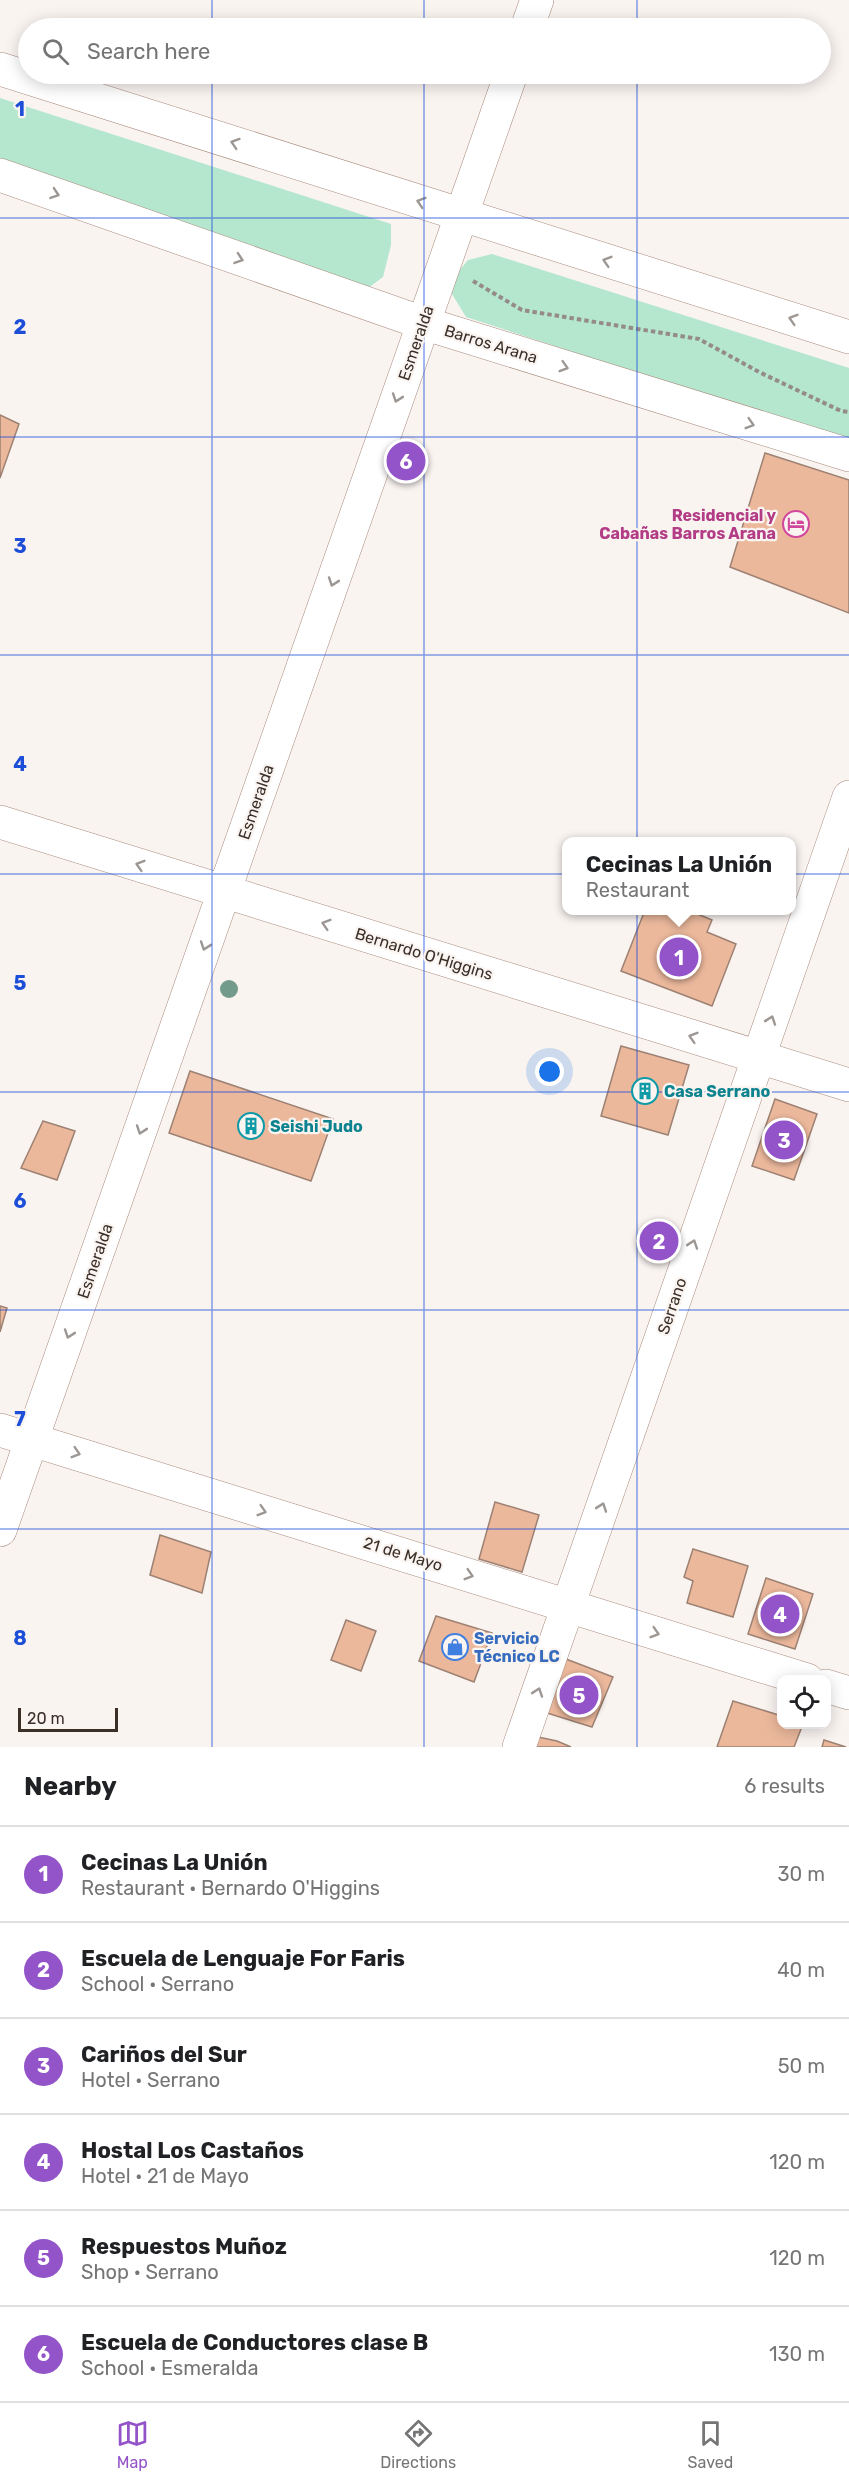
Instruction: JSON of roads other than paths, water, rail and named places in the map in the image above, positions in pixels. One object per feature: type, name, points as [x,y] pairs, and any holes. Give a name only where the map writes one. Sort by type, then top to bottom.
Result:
[{"type":"street","points":[[531,18],[537,0]]},
{"type":"street","points":[[0,69],[18,75]]},
{"type":"street","points":[[47,84],[849,337]]},
{"type":"street","name":"Esmeralda","points":[[0,1530],[508,84]]},
{"type":"street","name":"Barros Arana","points":[[0,175],[423,323],[849,455]]},
{"type":"street","name":"Serrano","points":[[519,1747],[849,797]]},
{"type":"street","name":"Bernardo O'Higgins","points":[[0,822],[849,1085]]},
{"type":"street","name":"21 de Mayo","points":[[0,1430],[791,1675]]},
{"type":"street","points":[[831,1688],[849,1693]]},
{"type":"place","name":"Escuela de Conductores clase B","points":[[406,461]]},
{"type":"place","name":"Residencial y Cabañas Barros Arana","points":[[796,524]]},
{"type":"place","name":"Cecinas La Unión","points":[[679,957]]},
{"type":"place","name":"Casa Serrano","points":[[645,1091]]},
{"type":"place","name":"Seishi Judo","points":[[251,1126]]},
{"type":"place","name":"Cariños del Sur","points":[[784,1140]]},
{"type":"place","name":"Escuela de Lenguaje For Faris","points":[[659,1241]]},
{"type":"place","name":"Hostal Los Castaños","points":[[780,1614]]},
{"type":"place","name":"Servicio Técnico LC","points":[[455,1647]]},
{"type":"place","name":"Respuestos Muñoz","points":[[579,1695]]}]
